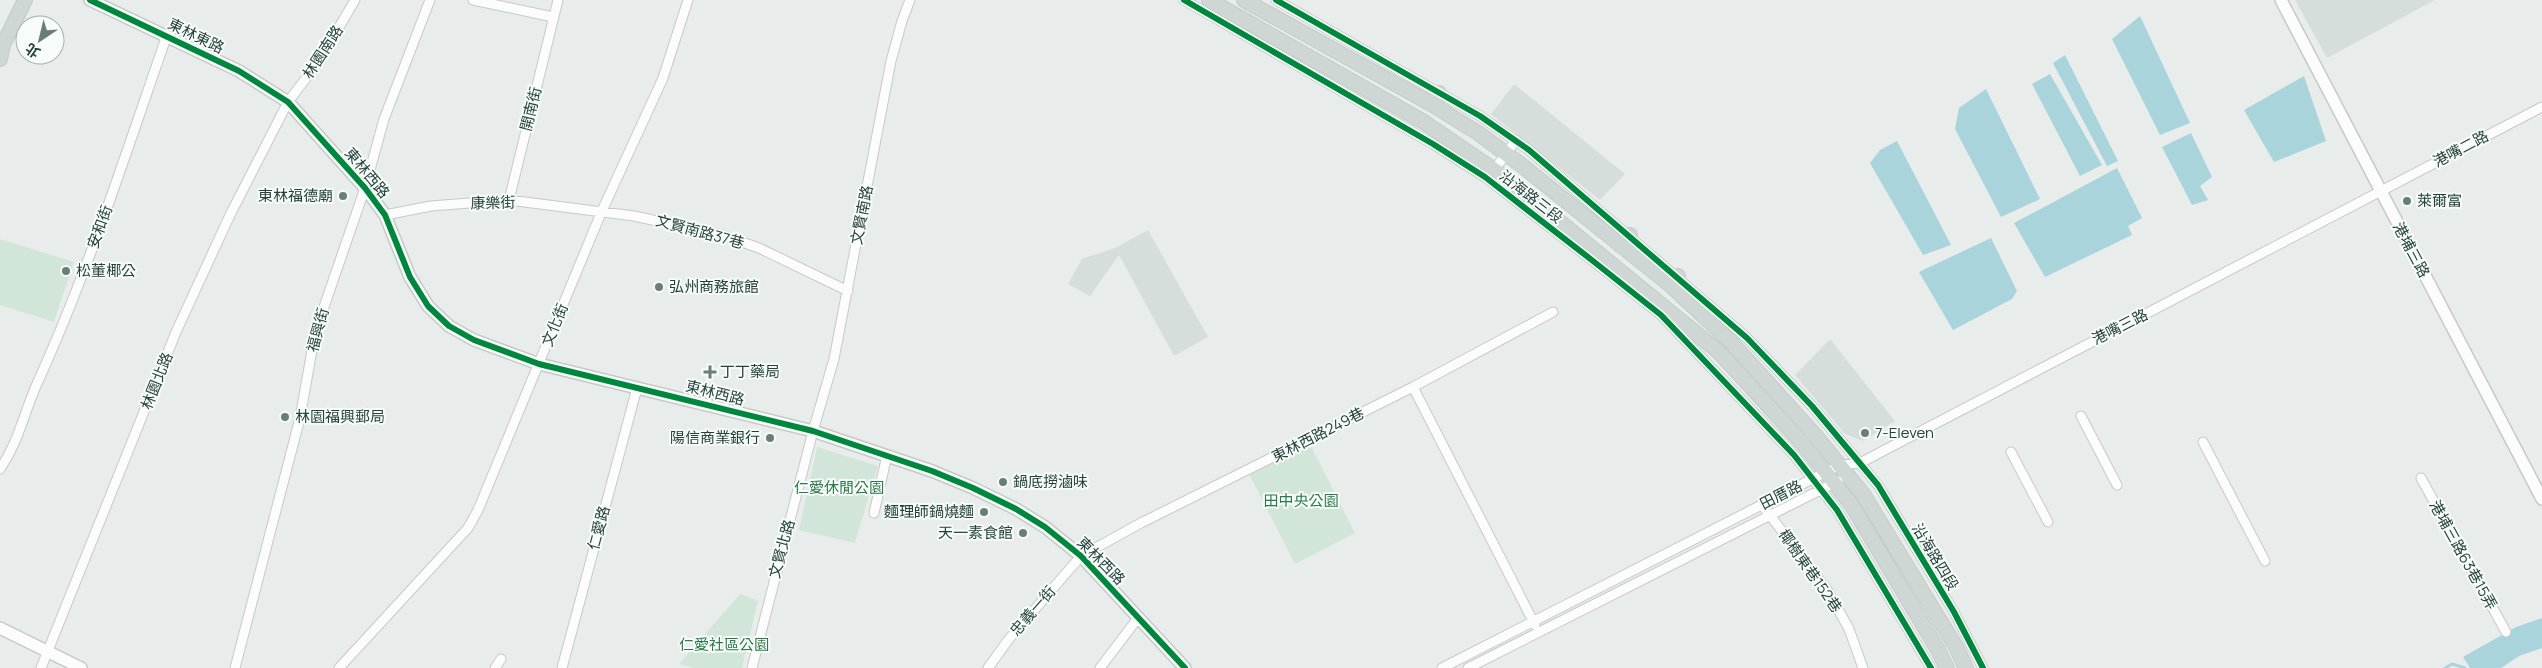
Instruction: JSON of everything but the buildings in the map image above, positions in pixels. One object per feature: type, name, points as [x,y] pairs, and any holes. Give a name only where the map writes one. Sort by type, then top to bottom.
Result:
[{"type":"main road","points":[[0,59],[4,45],[25,0]]},
{"type":"main road","name":"沿海路三段","points":[[1208,0],[1436,138],[1491,175],[1720,352],[1826,472]]},
{"type":"main road","name":"沿海路三段","points":[[1244,0],[1433,105],[1505,153],[1626,241],[1673,280],[1816,435],[1844,471]]},
{"type":"main road","points":[[1433,105],[1439,93]]},
{"type":"main road","name":"沿海路四段","points":[[1844,471],[1863,494],[1956,648],[1966,668]]},
{"type":"main road","points":[[1826,472],[1851,504],[1947,668]]},
{"type":"street","name":"東林東路","points":[[90,0],[110,4],[239,71],[288,102]]},
{"type":"street","name":"林園南路","points":[[288,102],[319,61],[355,0]]},
{"type":"street","name":"福興街","points":[[235,668],[300,418],[315,332],[365,188],[384,119],[430,0]]},
{"type":"street","points":[[473,0],[553,17]]},
{"type":"street","name":"開南街","points":[[509,200],[558,0]]},
{"type":"street","name":"文化街","points":[[339,668],[468,528],[478,510],[601,213],[663,78],[688,0]]},
{"type":"street","name":"文賢南路","points":[[813,431],[834,359],[891,61],[910,0]]},
{"type":"street","name":"沿海路三段","points":[[1184,0],[1436,138]]},
{"type":"street","name":"沿海路三段","points":[[1276,0],[1480,116],[1516,140],[1626,241]]},
{"type":"street","name":"港埔三路","points":[[2281,0],[2542,499]]},
{"type":"street","name":"安和街","points":[[0,469],[21,432],[31,398],[76,298],[167,35]]},
{"type":"street","name":"東林西路","points":[[288,102],[365,188],[385,215],[410,277],[428,306],[449,326],[474,340],[539,364],[813,431],[932,471],[1016,509],[1045,527],[1081,556],[1186,668]]},
{"type":"street","name":"林園北路","points":[[41,668],[176,332],[230,216],[288,102]]},
{"type":"street","name":"港嘴二路","points":[[2381,192],[2542,107]]},
{"type":"street","points":[[1491,175],[1516,140]]},
{"type":"street","name":"沿海路三段","points":[[1491,175],[1661,315],[1794,455],[1812,479]]},
{"type":"street","name":"港嘴三路","points":[[1860,463],[2381,192]]},
{"type":"street","name":"康樂街","points":[[385,215],[432,206],[509,200],[601,213]]},
{"type":"street","name":"文賢南路37巷","points":[[601,213],[634,216],[722,235],[759,248],[848,291]]},
{"type":"street","name":"沿海路三段","points":[[1673,280],[1748,338],[1812,406],[1860,463]]},
{"type":"street","name":"東林西路249巷","points":[[1081,556],[1149,519],[1413,387],[1554,312]]},
{"type":"street","points":[[1413,387],[1539,632]]},
{"type":"street","name":"仁愛路","points":[[562,668],[637,388]]},
{"type":"street","points":[[2081,416],[2116,486]]},
{"type":"street","name":"文賢北路","points":[[752,668],[813,431]]},
{"type":"street","points":[[2203,442],[2265,561]]},
{"type":"street","points":[[2011,452],[2048,522]]},
{"type":"street","points":[[874,513],[887,455]]},
{"type":"street","name":"田厝路","points":[[1442,668],[1826,472],[1844,471],[1860,463]]},
{"type":"street","name":"田厝路","points":[[1468,668],[1822,490],[1835,483],[1844,471],[1860,463]]},
{"type":"street","name":"沿海路四段","points":[[1860,463],[1878,485],[1954,612],[1984,668]]},
{"type":"street","name":"港埔三路63巷15弄","points":[[2421,478],[2506,632]]},
{"type":"street","points":[[1812,479],[1837,510],[1931,668]]},
{"type":"street","name":"椰樹東巷152巷","points":[[1762,505],[1828,591],[1849,629],[1863,668]]},
{"type":"street","name":"忠義一街","points":[[988,668],[1009,639],[1081,556]]},
{"type":"street","points":[[1100,668],[1138,618]]},
{"type":"street","points":[[0,628],[81,668]]},
{"type":"street","points":[[495,668],[502,659]]},
{"type":"shaded area","points":[[2295,0],[2435,0],[2327,58]]},
{"type":"shaded area","points":[[1514,84],[1625,174],[1600,200],[1491,114]]},
{"type":"shaded area","points":[[1148,230],[1208,337],[1174,356],[1119,255],[1090,296],[1068,284],[1082,259],[1115,248]]},
{"type":"shaded area","points":[[1830,339],[1895,421],[1863,441],[1845,434],[1795,375]]},
{"type":"green space","points":[[0,239],[74,262],[54,322],[0,305]]},
{"type":"green space","name":"田中央公園","points":[[1310,444],[1355,533],[1295,564],[1249,474]]},
{"type":"green space","name":"仁愛休閒公園","points":[[817,447],[878,466],[855,543],[799,530]]},
{"type":"green space","name":"仁愛社區公園","points":[[740,594],[758,601],[742,668],[693,668],[679,664]]},
{"type":"water","points":[[2140,16],[2190,123],[2160,135],[2112,39]]},
{"type":"water","points":[[2065,55],[2118,161],[2107,166],[2053,63]]},
{"type":"water","points":[[2050,74],[2102,165],[2080,176],[2032,84]]},
{"type":"water","points":[[2304,76],[2326,141],[2274,162],[2244,110]]},
{"type":"water","points":[[1986,89],[2040,199],[2001,217],[1955,129],[1959,108]]},
{"type":"water","points":[[2191,133],[2212,177],[2200,186],[2208,200],[2192,205],[2162,147]]},
{"type":"water","points":[[1897,141],[1951,245],[1923,255],[1870,163],[1880,150]]},
{"type":"water","points":[[2117,168],[2142,218],[2128,226],[2132,235],[2045,277],[2014,223]]},
{"type":"water","points":[[1991,238],[2017,291],[2012,299],[1953,330],[1919,272]]},
{"type":"water","points":[[2542,618],[2542,648],[2519,656],[2501,668],[2470,668],[2463,657],[2516,627]]},
{"type":"waterway","points":[[2445,668],[2452,664],[2465,668]]},
{"type":"cycle path","points":[[90,0],[239,71],[288,102],[365,188],[385,215],[410,277],[428,306],[449,326],[474,340],[539,364],[813,431],[932,471],[973,488],[1016,509],[1045,527],[1081,556],[1185,668]]},
{"type":"cycle path","points":[[1184,0],[1433,144],[1485,177],[1661,315],[1794,455],[1837,510],[1931,668]]},
{"type":"cycle path","points":[[1276,0],[1480,116],[1529,150],[1747,338],[1812,406],[1878,485],[1954,612],[1983,668]]},
{"type":"place","name":"東林福德廟","points":[[343,196]]},
{"type":"place","name":"萊爾富","points":[[2407,201]]},
{"type":"place","name":"松董椰公","points":[[66,271]]},
{"type":"place","name":"弘州商務旅館","points":[[659,287]]},
{"type":"place","name":"丁丁藥局","points":[[710,372]]},
{"type":"place","name":"林園福興郵局","points":[[285,417]]},
{"type":"place","name":"7-Eleven","points":[[1865,433]]},
{"type":"place","name":"陽信商業銀行","points":[[770,438]]},
{"type":"place","name":"鍋底撈滷味","points":[[1003,482]]},
{"type":"place","name":"麵理師鍋燒麵","points":[[984,512]]},
{"type":"place","name":"天一素食館","points":[[1023,533]]}]
